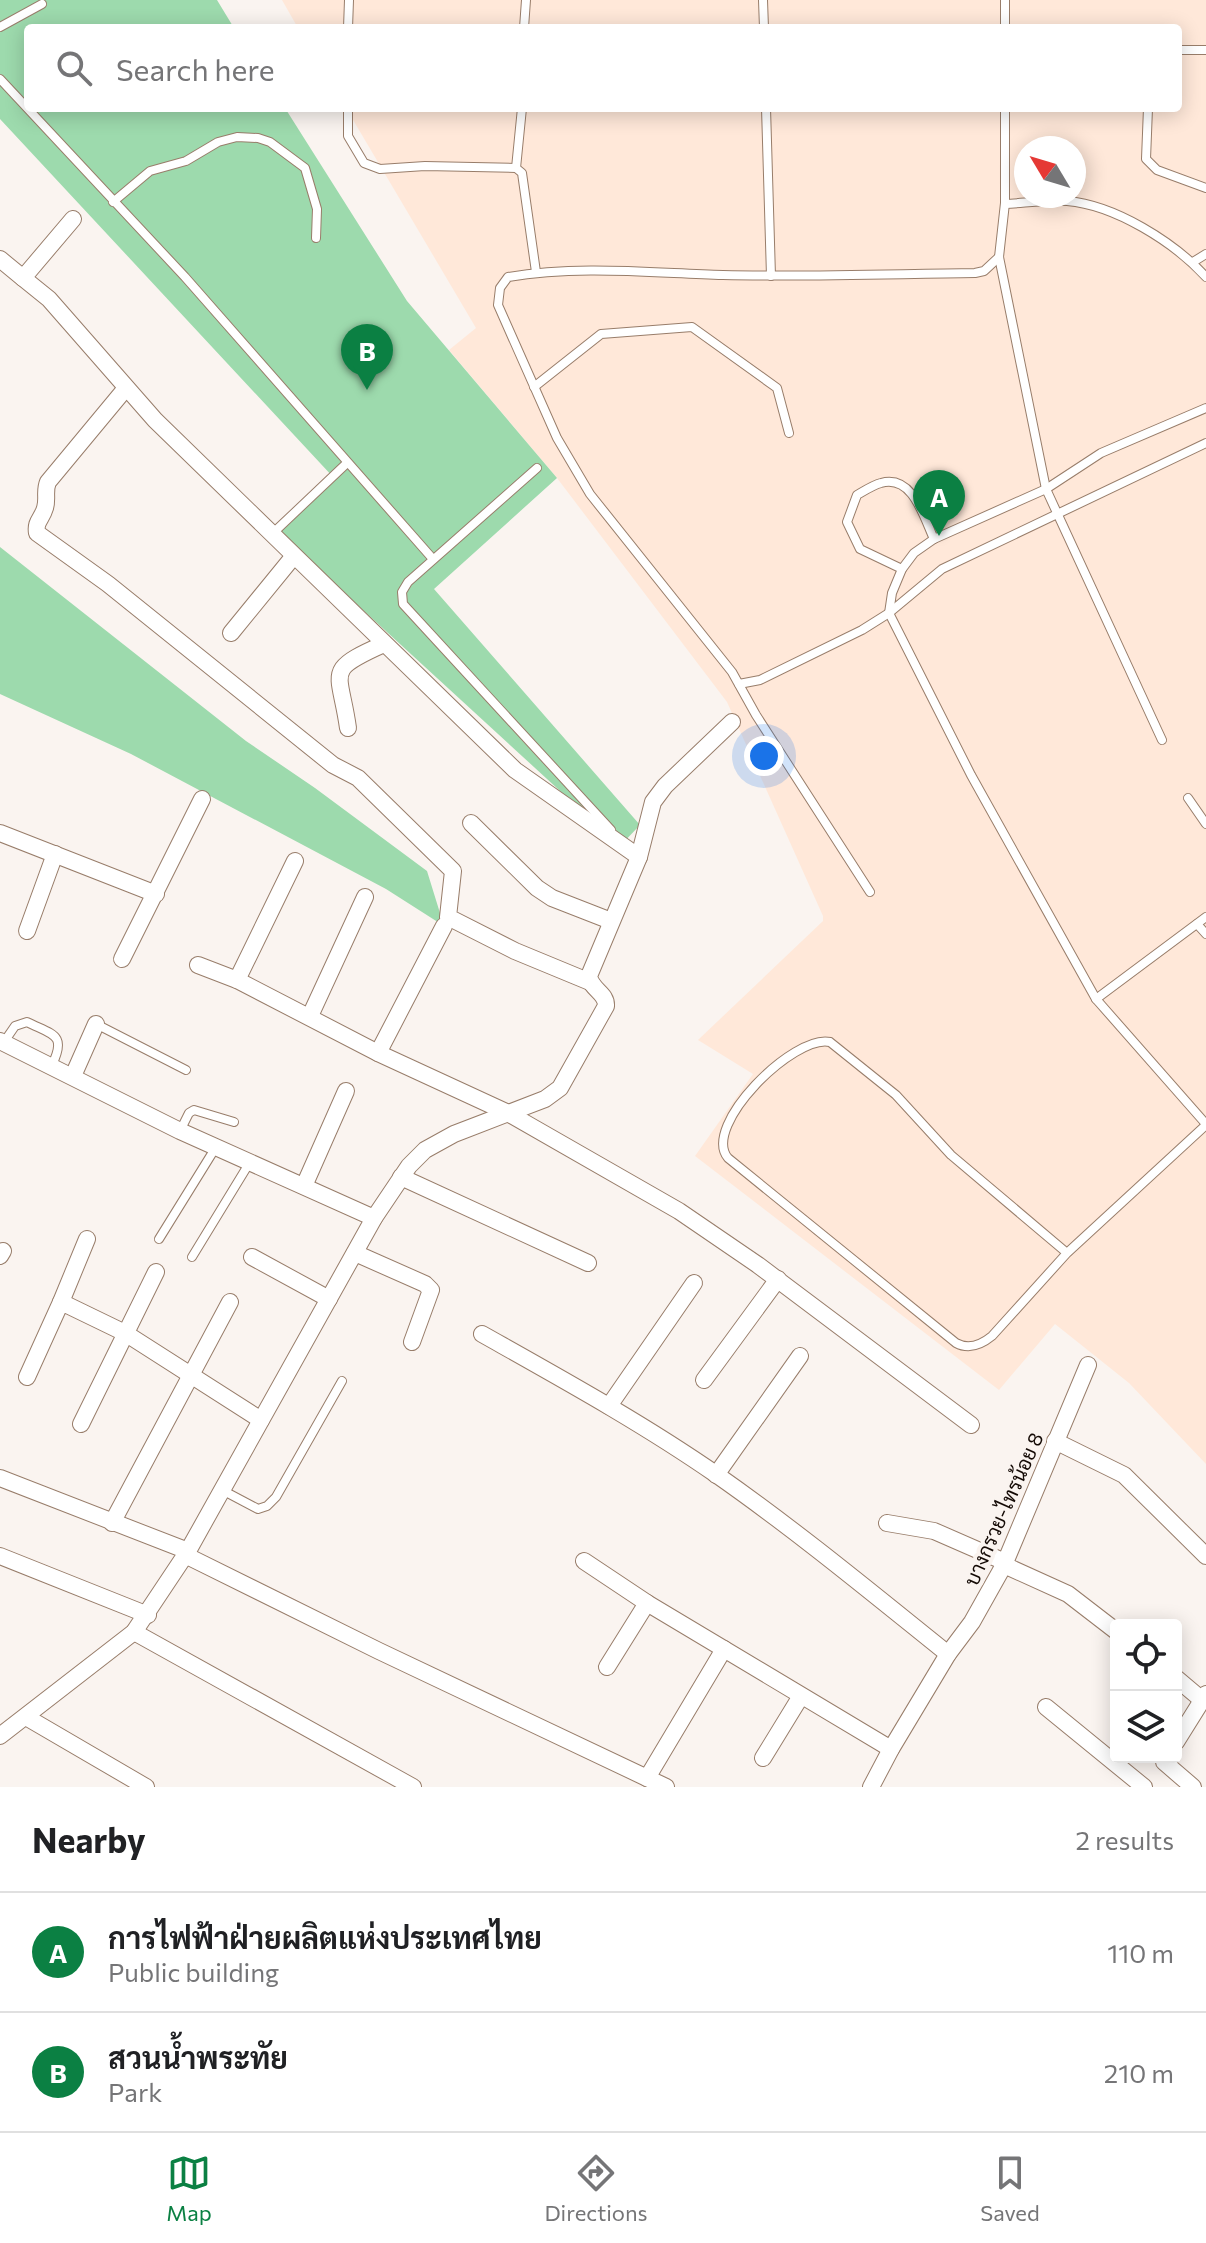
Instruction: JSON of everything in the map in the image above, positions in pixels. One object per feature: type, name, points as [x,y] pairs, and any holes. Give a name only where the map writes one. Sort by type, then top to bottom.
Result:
[{"type":"street","points":[[23,278],[73,219]]},
{"type":"street","points":[[0,259],[49,299],[126,388],[293,557],[515,770],[632,853]]},
{"type":"street","points":[[0,1736],[134,1632],[148,1615],[187,1553],[374,1218],[401,1177],[425,1150],[454,1134],[545,1099],[560,1088],[607,1002],[590,982],[515,951],[448,917],[453,871],[358,778],[333,765],[108,584],[37,533],[36,523],[46,507],[45,488],[48,482],[126,388]]},
{"type":"street","points":[[231,633],[293,557]]},
{"type":"street","points":[[348,728],[344,697],[338,681],[340,671],[350,659],[384,644]]},
{"type":"street","points":[[590,982],[592,965],[653,802],[665,786],[732,722]]},
{"type":"street","points":[[122,959],[202,799]]},
{"type":"street","points":[[471,823],[537,888],[552,898],[611,921]]},
{"type":"street","points":[[0,833],[156,894]]},
{"type":"street","points":[[27,931],[55,854]]},
{"type":"street","points":[[237,980],[295,861]]},
{"type":"street","points":[[310,1016],[365,897]]},
{"type":"street","points":[[378,1053],[444,926]]},
{"type":"street","points":[[198,965],[237,980],[378,1053],[506,1112],[679,1211],[778,1279],[971,1425]]},
{"type":"street","points":[[73,1076],[96,1024]]},
{"type":"street","points":[[2,1042],[180,1131],[374,1218]]},
{"type":"street","points":[[304,1186],[346,1091]]},
{"type":"street","points":[[401,1177],[588,1263]]},
{"type":"street","points":[[27,1377],[87,1239]]},
{"type":"street","points":[[355,1253],[425,1284],[431,1290],[412,1342]]},
{"type":"street","points":[[252,1257],[329,1299]]},
{"type":"street","points":[[81,1424],[156,1272]]},
{"type":"street","points":[[704,1380],[778,1279]]},
{"type":"street","points":[[609,1406],[694,1283]]},
{"type":"street","points":[[61,1302],[125,1333],[261,1420]]},
{"type":"street","points":[[112,1523],[230,1302]]},
{"type":"street","points":[[482,1334],[609,1406],[716,1475],[793,1531],[948,1654]]},
{"type":"street","points":[[716,1475],[800,1356]]},
{"type":"street","name":"บางกรวย-ไทรน้อย 8","points":[[871,1787],[1004,1564],[1088,1365]]},
{"type":"street","points":[[1055,1441],[1124,1475],[1206,1556]]},
{"type":"street","points":[[0,1478],[187,1553],[379,1651],[666,1787]]},
{"type":"street","points":[[887,1523],[934,1531],[1068,1594],[1110,1626]]},
{"type":"street","points":[[0,1556],[148,1615]]},
{"type":"street","points":[[584,1561],[647,1603],[891,1749]]},
{"type":"street","points":[[607,1667],[647,1603]]},
{"type":"street","points":[[134,1632],[413,1787]]},
{"type":"street","points":[[647,1778],[724,1649]]},
{"type":"street","points":[[1182,1682],[1204,1696],[1182,1732]]},
{"type":"street","points":[[763,1758],[801,1696]]},
{"type":"street","points":[[1046,1707],[1146,1787],[1163,1763]]},
{"type":"street","points":[[26,1717],[146,1787]]},
{"type":"street","points":[[1168,1763],[1193,1787]]},
{"type":"lane","points":[[348,24],[349,0]]},
{"type":"lane","points":[[524,24],[526,0]]},
{"type":"lane","points":[[763,0],[764,24]]},
{"type":"lane","points":[[1005,0],[1005,24]]},
{"type":"lane","points":[[0,27],[42,4]]},
{"type":"lane","points":[[1182,50],[1206,50]]},
{"type":"lane","points":[[0,79],[24,105]]},
{"type":"lane","points":[[30,112],[185,277],[432,558]]},
{"type":"lane","points":[[348,112],[348,136],[364,163],[380,169],[425,166],[516,168],[522,173],[536,272]]},
{"type":"lane","points":[[516,168],[522,112]]},
{"type":"lane","points":[[766,112],[771,276]]},
{"type":"lane","points":[[1005,112],[1005,204],[999,257],[1046,489],[1162,740]]},
{"type":"lane","points":[[1148,112],[1146,159],[1157,170],[1206,188]]},
{"type":"lane","points":[[113,202],[150,171],[186,161],[218,142],[237,137],[258,138],[270,142],[305,168],[317,209],[316,238]]},
{"type":"lane","points":[[1005,204],[1068,201],[1122,217],[1175,247],[1206,277]]},
{"type":"lane","points":[[1193,262],[1206,254]]},
{"type":"lane","points":[[870,892],[756,715],[732,672],[590,494],[557,438],[498,305],[500,288],[508,277],[536,272],[771,276],[975,273],[984,271],[999,257]]},
{"type":"lane","points":[[534,387],[601,334],[692,327],[777,388],[789,433]]},
{"type":"lane","points":[[1067,1253],[951,1155],[896,1095],[830,1042],[811,1042],[777,1065],[739,1105],[722,1138],[728,1158],[961,1346],[981,1344],[992,1336],[1067,1253],[1206,1124],[1096,999],[971,775],[889,613],[892,593],[902,569],[914,553],[934,539],[1046,489],[1101,453],[1206,408]]},
{"type":"lane","points":[[739,684],[760,680],[862,630],[889,613],[942,569],[1206,443]]},
{"type":"lane","points":[[271,534],[347,463]]},
{"type":"lane","points":[[537,468],[408,582],[402,592],[403,604],[632,853]]},
{"type":"lane","points":[[902,569],[860,549],[847,522],[857,495],[883,482],[911,491],[934,539]]},
{"type":"lane","points":[[1188,798],[1206,824]]},
{"type":"lane","points":[[1096,999],[1206,917]]},
{"type":"lane","points":[[1197,924],[1206,934]]},
{"type":"lane","points":[[2,1042],[15,1026],[27,1022],[54,1036],[60,1043],[52,1065]]},
{"type":"lane","points":[[96,1024],[186,1070]]},
{"type":"lane","points":[[180,1131],[189,1113],[194,1110],[234,1122]]},
{"type":"lane","points":[[159,1239],[216,1147]]},
{"type":"lane","points":[[192,1257],[250,1162]]},
{"type":"lane","points":[[222,1490],[258,1509],[267,1506],[276,1497],[342,1381]]},
{"type":"shaded area","points":[[282,0],[1206,0],[1206,1464],[1129,1383],[1055,1324],[999,1390],[695,1156],[753,1074],[698,1040],[823,921],[823,916],[727,702],[557,478],[449,350],[476,328],[348,112],[1182,112],[1182,24],[296,24]]},
{"type":"green space","points":[[0,0],[217,0],[232,24],[24,24],[24,112],[288,112],[407,301],[557,478],[434,589],[640,825],[620,846],[279,533],[334,478],[0,119]]},
{"type":"green space","points":[[0,547],[246,741],[427,871],[444,926],[386,889],[131,754],[0,694]]},
{"type":"place","name":"สวนน้ำพระทัย","points":[[367,390]]},
{"type":"place","name":"การไฟฟ้าฝ่ายผลิตแห่งประเทศไทย","points":[[939,536]]}]
